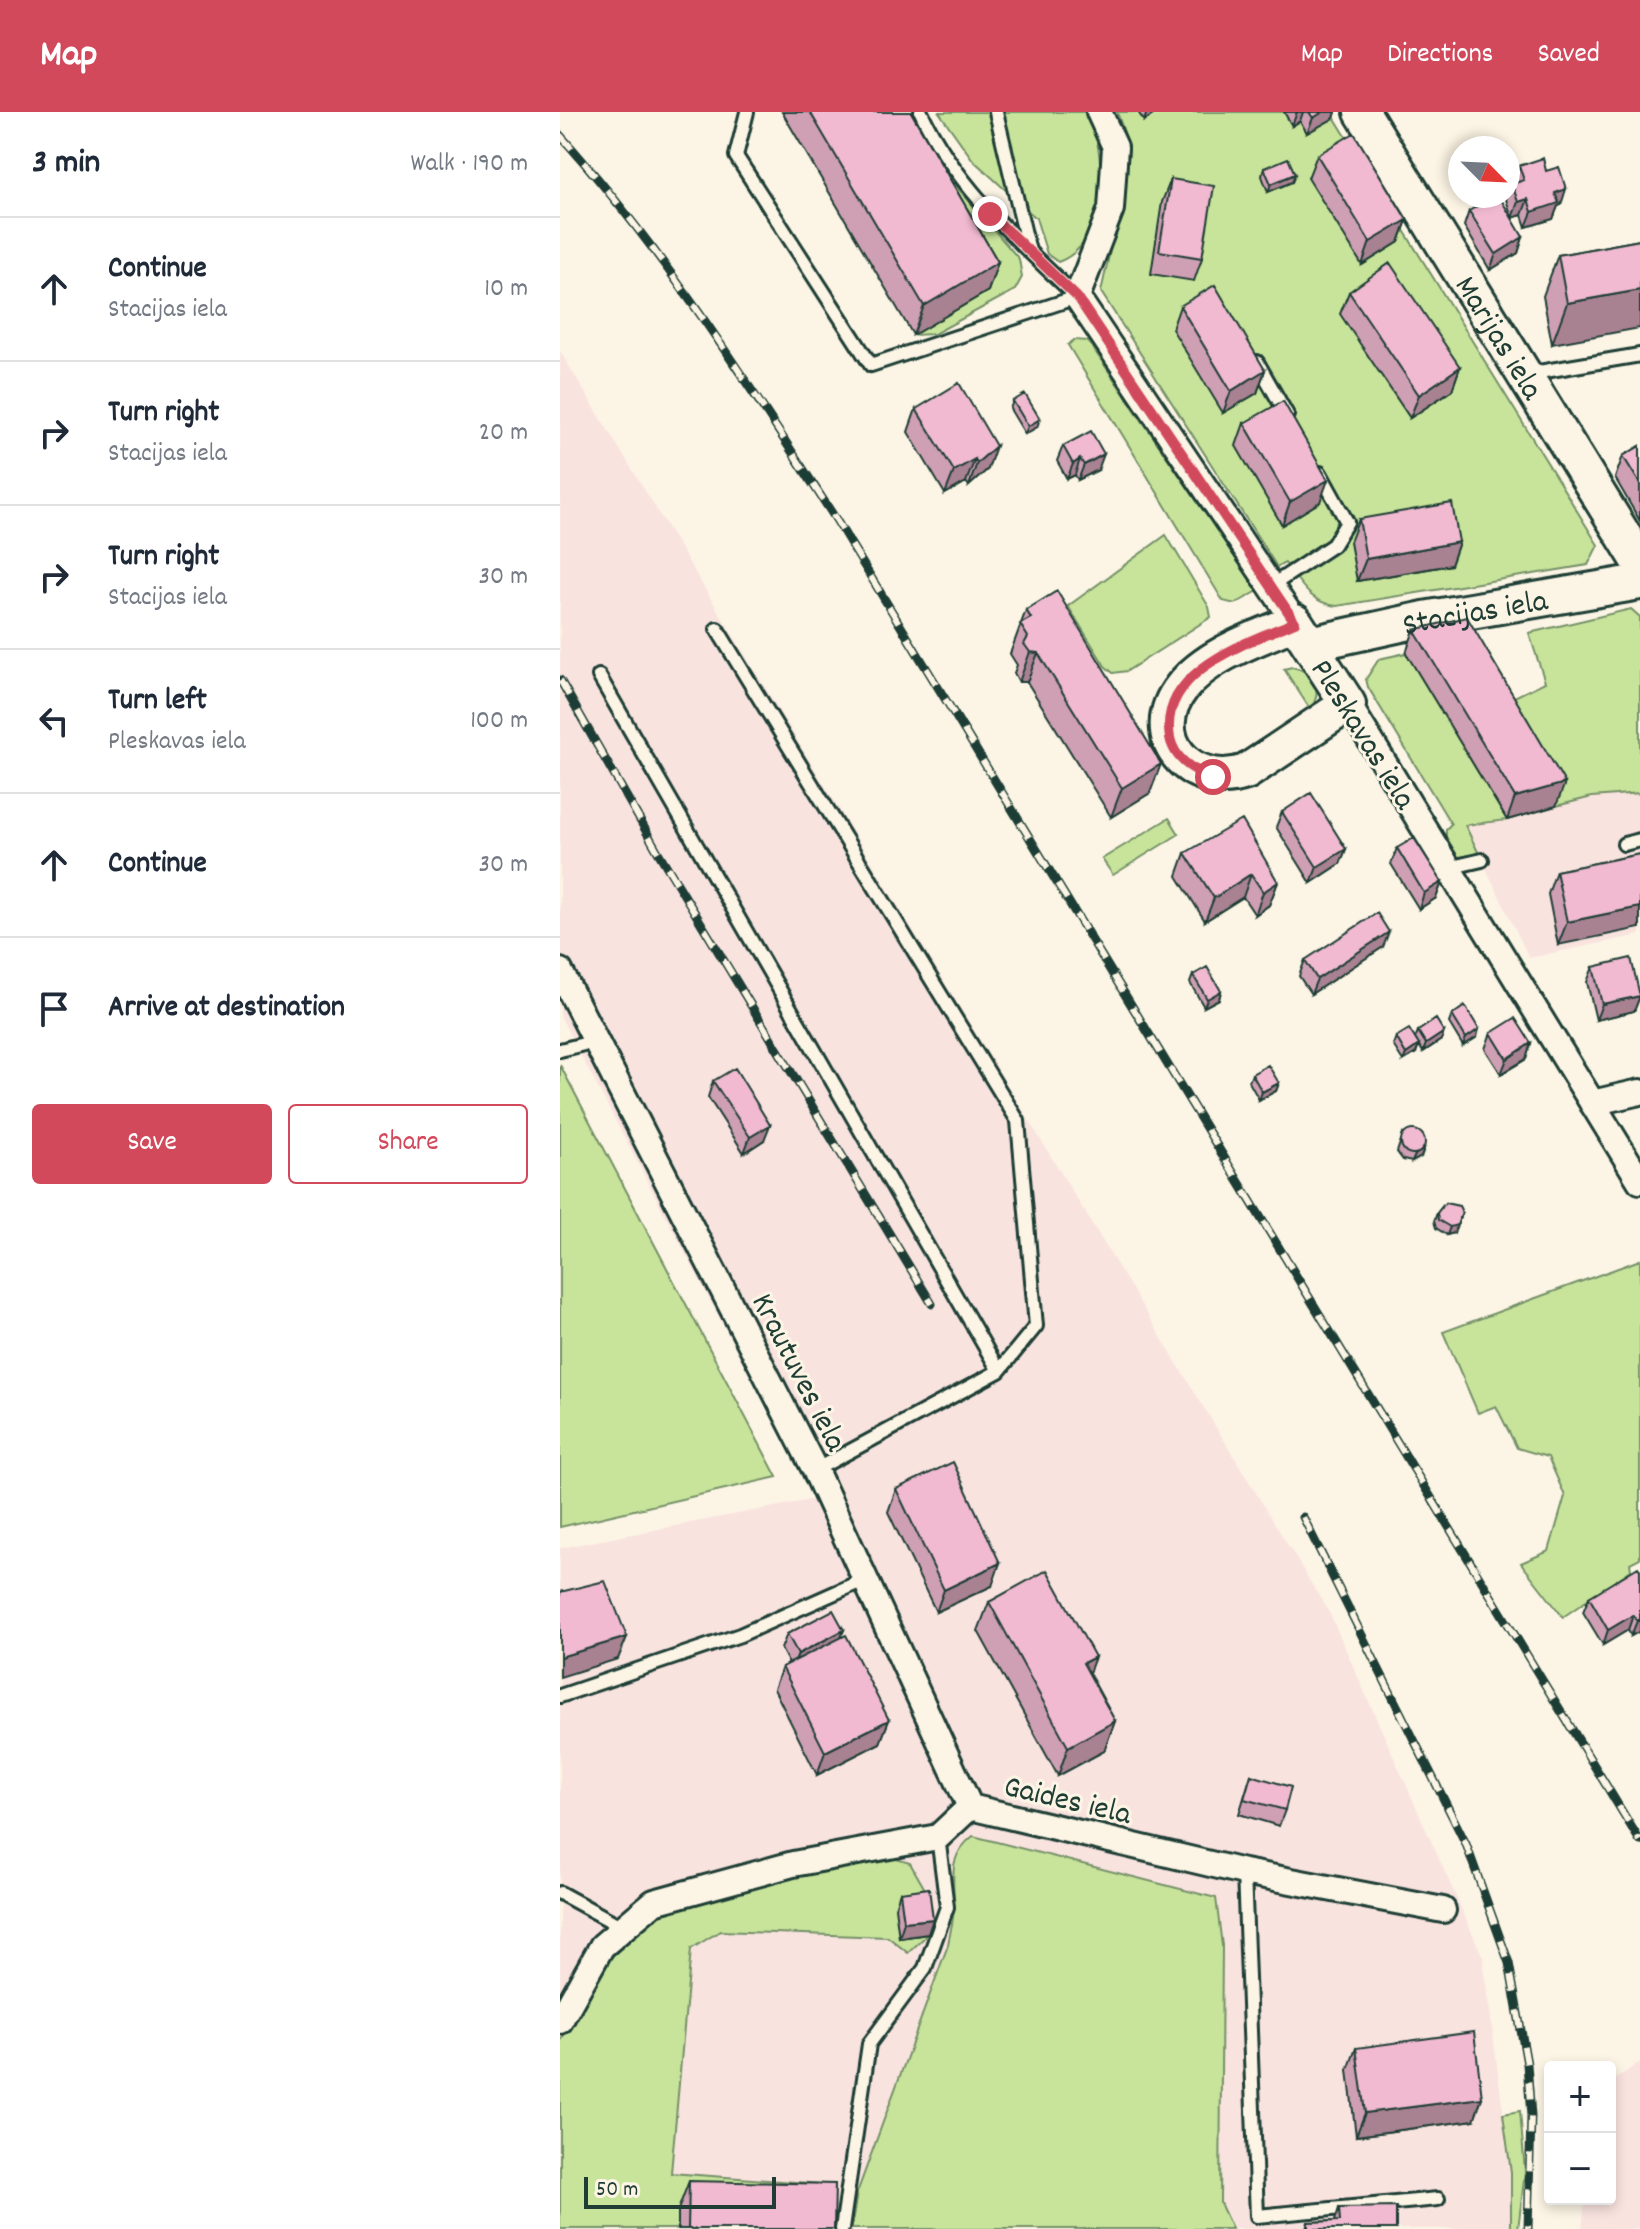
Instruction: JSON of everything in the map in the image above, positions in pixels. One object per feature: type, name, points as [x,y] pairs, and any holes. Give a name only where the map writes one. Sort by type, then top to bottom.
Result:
[{"type":"main road","name":"Marijas iela","points":[[1362,112],[1640,562]]},
{"type":"main road","name":"Stacijas iela","points":[[1348,704],[1246,772],[1227,778],[1197,772],[1172,748],[1169,729],[1179,690],[1194,674],[1241,646],[1302,633],[1424,619],[1640,582]]},
{"type":"main road","name":"Pleskavas iela","points":[[1302,633],[1348,704]]},
{"type":"street","points":[[1077,297],[1111,209],[1115,147],[1099,112]]},
{"type":"street","name":"Pleskavas iela","points":[[1077,297],[1302,633]]},
{"type":"street","name":"Pleskavas iela","points":[[1348,704],[1640,1181]]},
{"type":"street","name":"Krautuves iela","points":[[560,971],[815,1470],[970,1807]]},
{"type":"street","points":[[1592,1103],[1640,1092]]},
{"type":"street","name":"Gaides iela","points":[[938,1837],[970,1807],[1244,1872],[1443,1910]]},
{"type":"street","points":[[560,2021],[602,1946],[654,1902],[793,1864],[938,1837]]},
{"type":"lane","points":[[747,112],[736,156],[871,365],[1077,297],[990,214],[946,158],[921,112]]},
{"type":"lane","points":[[996,112],[1029,251]]},
{"type":"lane","points":[[1249,348],[1294,428]]},
{"type":"lane","points":[[1524,374],[1640,355]]},
{"type":"lane","points":[[1271,586],[1333,545],[1347,522],[1309,455]]},
{"type":"lane","points":[[717,629],[1018,1121],[1036,1326],[999,1371],[815,1470]]},
{"type":"lane","points":[[599,676],[999,1371]]},
{"type":"lane","points":[[1624,844],[1640,840]]},
{"type":"lane","points":[[1448,868],[1482,860]]},
{"type":"lane","points":[[560,1050],[596,1041]]},
{"type":"lane","points":[[560,1696],[740,1635],[866,1579]]},
{"type":"lane","points":[[842,2229],[869,2044],[925,1968],[947,1907],[938,1837]]},
{"type":"lane","points":[[1244,1872],[1257,2216],[1438,2199]]},
{"type":"lane","points":[[560,1893],[624,1928]]},
{"type":"shaded area","points":[[560,351],[1330,1614],[1483,1957],[1511,2172],[1511,2229],[560,2229],[560,1548],[815,1499],[560,1016]]},
{"type":"shaded area","points":[[1640,793],[1640,935],[1529,958],[1465,825],[1507,820],[1592,797]]},
{"type":"shaded area","points":[[1640,2062],[1640,2229],[1582,2229],[1584,2205],[1616,2205],[1616,2079]]},
{"type":"green space","points":[[939,112],[1087,112],[1099,150],[1100,196],[1096,217],[1075,252],[1058,262],[1047,254],[1036,218],[973,160]]},
{"type":"green space","points":[[1117,112],[1331,112],[1598,545],[1588,565],[1337,606],[1313,597],[1285,563],[1277,567],[1101,292],[1127,173],[1129,147]]},
{"type":"green space","points":[[925,150],[1019,259],[1022,277],[1015,290],[934,334],[913,335]]},
{"type":"green space","points":[[1074,340],[1088,341],[1258,591],[1235,604],[1223,601],[1068,345]]},
{"type":"green space","points":[[1166,535],[1209,607],[1211,617],[1127,671],[1113,673],[1105,666],[1068,606]]},
{"type":"green space","points":[[1631,609],[1640,617],[1640,793],[1592,797],[1556,806],[1504,702],[1545,682],[1529,633]]},
{"type":"green space","points":[[1406,653],[1507,820],[1465,825],[1479,854],[1466,858],[1455,856],[1446,843],[1446,829],[1451,824],[1368,687],[1366,679],[1379,659]]},
{"type":"green space","points":[[1292,667],[1306,673],[1314,683],[1316,695],[1310,709],[1284,669]]},
{"type":"green space","points":[[1169,818],[1179,834],[1113,875],[1102,859]]},
{"type":"green space","points":[[560,1065],[777,1477],[560,1527]]},
{"type":"green space","points":[[1640,1260],[1640,1558],[1630,1563],[1631,1570],[1563,1617],[1521,1563],[1549,1551],[1565,1496],[1548,1457],[1517,1448],[1496,1406],[1478,1413],[1443,1332]]},
{"type":"green space","points":[[973,1836],[1216,1898],[1222,1946],[1220,2203],[1232,2229],[851,2229],[857,2193],[948,1945],[954,1911],[956,1859]]},
{"type":"green space","points":[[893,1858],[910,1863],[930,1898],[928,1934],[908,1953],[888,1937],[720,1931],[691,1949],[671,2173],[823,2184],[824,2229],[560,2229],[560,2042],[607,1961],[659,1914],[723,1891]]},
{"type":"green space","points":[[1520,2111],[1525,2172],[1518,2229],[1511,2229],[1511,2172],[1503,2114]]},
{"type":"building","points":[[810,112],[911,112],[998,262],[924,306]]},
{"type":"building","points":[[1309,112],[1323,112],[1313,118]]},
{"type":"building","points":[[1354,133],[1407,220],[1370,242],[1317,155]]},
{"type":"building","points":[[1288,158],[1295,174],[1271,184],[1264,168]]},
{"type":"building","points":[[1543,158],[1546,171],[1559,167],[1566,189],[1555,193],[1559,203],[1532,212],[1528,199],[1520,201],[1520,181],[1524,180],[1520,166]]},
{"type":"building","points":[[1171,179],[1214,186],[1202,258],[1159,251]]},
{"type":"building","points":[[1474,208],[1506,208],[1523,237],[1496,254],[1469,211]]},
{"type":"building","points":[[1640,240],[1640,290],[1567,303],[1558,255]]},
{"type":"building","points":[[1390,263],[1460,367],[1419,395],[1349,292]]},
{"type":"building","points":[[1215,285],[1265,370],[1231,391],[1180,306]]},
{"type":"building","points":[[959,383],[996,446],[977,463],[975,459],[954,471],[916,409]]},
{"type":"building","points":[[1025,394],[1040,419],[1028,426],[1013,401]]},
{"type":"building","points":[[1283,401],[1328,480],[1290,502],[1244,423]]},
{"type":"building","points":[[1091,431],[1104,454],[1084,465],[1080,459],[1073,464],[1063,446]]},
{"type":"building","points":[[1640,446],[1640,484],[1623,456]]},
{"type":"building","points":[[1452,503],[1459,542],[1366,559],[1359,519]]},
{"type":"building","points":[[1057,591],[1161,764],[1122,788],[1038,653],[1030,652],[1024,644],[1028,637],[1020,624],[1031,618],[1026,610]]},
{"type":"building","points":[[1467,617],[1565,783],[1515,797],[1414,630]]},
{"type":"building","points":[[1311,793],[1346,849],[1317,867],[1282,812]]},
{"type":"building","points":[[1242,820],[1278,882],[1263,892],[1251,874],[1214,898],[1185,853]]},
{"type":"building","points":[[1414,838],[1442,882],[1424,893],[1397,848]]},
{"type":"building","points":[[1640,854],[1640,907],[1567,922],[1556,871]]},
{"type":"building","points":[[1377,913],[1389,932],[1317,979],[1305,960]]},
{"type":"building","points":[[1631,958],[1640,996],[1602,1004],[1593,967]]},
{"type":"building","points":[[1207,967],[1221,991],[1207,999],[1193,975]]},
{"type":"building","points":[[1465,1006],[1479,1029],[1466,1038],[1452,1015]]},
{"type":"building","points":[[1515,1018],[1531,1043],[1507,1059],[1491,1033]]},
{"type":"building","points":[[1436,1019],[1444,1032],[1426,1044],[1418,1031]]},
{"type":"building","points":[[1409,1029],[1419,1045],[1406,1054],[1396,1037]]},
{"type":"building","points":[[1268,1065],[1279,1083],[1262,1092],[1252,1074]]},
{"type":"building","points":[[735,1068],[770,1125],[750,1137],[713,1081]]},
{"type":"building","points":[[1413,1130],[1422,1133],[1425,1142],[1422,1151],[1413,1154],[1404,1151],[1401,1142],[1404,1133]]},
{"type":"building","points":[[1445,1203],[1459,1206],[1462,1212],[1457,1225],[1450,1227],[1438,1220],[1437,1213]]},
{"type":"building","points":[[953,1462],[1000,1563],[944,1590],[896,1489]]},
{"type":"building","points":[[1638,1567],[1640,1619],[1637,1621],[1633,1615],[1608,1630],[1589,1597]]},
{"type":"building","points":[[1047,1570],[1095,1657],[1083,1663],[1115,1721],[1068,1747],[989,1602]]},
{"type":"building","points":[[605,1581],[627,1637],[560,1657],[560,1592]]},
{"type":"building","points":[[833,1610],[844,1630],[798,1654],[787,1634]]},
{"type":"building","points":[[846,1635],[889,1720],[825,1752],[782,1667]]},
{"type":"building","points":[[1251,1775],[1291,1787],[1285,1810],[1244,1799]]},
{"type":"building","points":[[929,1888],[933,1919],[904,1922],[900,1892]]},
{"type":"building","points":[[1474,2032],[1482,2098],[1365,2113],[1356,2048]]},
{"type":"building","points":[[689,2181],[835,2184],[834,2229],[688,2229]]},
{"type":"building","points":[[1396,2207],[1396,2229],[1308,2229],[1308,2222],[1340,2221],[1339,2208]]},
{"type":"railway","points":[[560,135],[671,273],[835,518],[1640,1841]]},
{"type":"railway","points":[[560,680],[658,852],[932,1304]]},
{"type":"railway","points":[[1303,1517],[1466,1844],[1509,1963],[1527,2064],[1531,2116],[1528,2229]]},
{"type":"route","points":[[990,214],[1077,297],[1295,622],[1241,646],[1194,674],[1179,690],[1169,729],[1172,748],[1183,762],[1197,772],[1213,777]]}]
